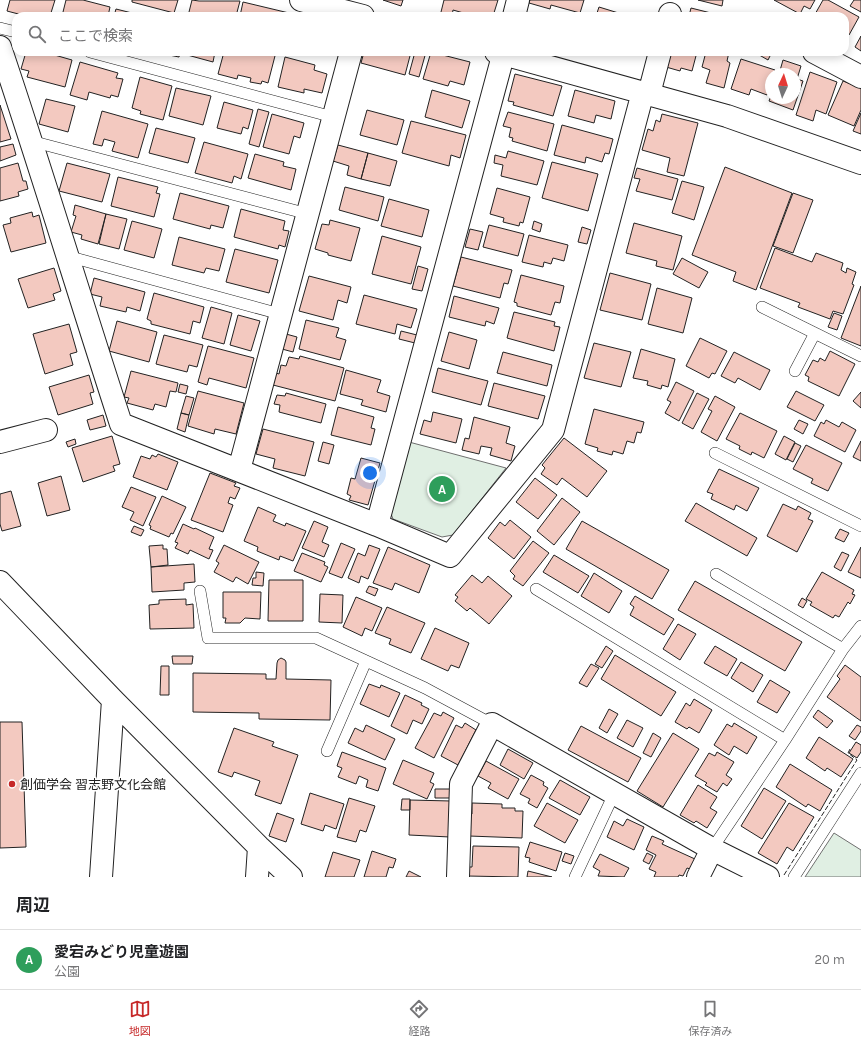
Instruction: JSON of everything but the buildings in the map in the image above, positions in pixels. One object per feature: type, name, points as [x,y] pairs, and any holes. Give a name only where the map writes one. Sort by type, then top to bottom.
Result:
[{"type":"street","points":[[301,0],[362,12]]},
{"type":"street","points":[[515,12],[518,0]]},
{"type":"street","points":[[0,47],[121,424],[239,470],[450,556],[553,430],[646,93],[659,56]]},
{"type":"street","points":[[239,470],[350,56]]},
{"type":"street","points":[[376,525],[500,56]]},
{"type":"street","points":[[512,56],[728,116],[861,163]]},
{"type":"street","points":[[822,56],[861,77]]},
{"type":"street","points":[[0,442],[46,430]]},
{"type":"street","points":[[0,582],[113,700],[259,847],[291,877]]},
{"type":"street","points":[[101,877],[113,700]]},
{"type":"street","points":[[458,877],[461,784],[492,724],[712,849],[768,877]]},
{"type":"street","points":[[257,877],[259,847]]},
{"type":"street","points":[[698,877],[712,849]]},
{"type":"lane","points":[[0,28],[12,31]]},
{"type":"lane","points":[[105,56],[333,117]]},
{"type":"lane","points":[[31,141],[308,214]]},
{"type":"lane","points":[[66,256],[280,314]]},
{"type":"lane","points":[[762,307],[861,356]]},
{"type":"lane","points":[[795,371],[815,333]]},
{"type":"lane","points":[[715,453],[861,526]]},
{"type":"lane","points":[[716,574],[843,649]]},
{"type":"lane","points":[[536,589],[785,740]]},
{"type":"lane","points":[[200,591],[208,638],[316,638],[425,688],[492,724]]},
{"type":"lane","points":[[712,849],[785,740],[843,649],[861,626]]},
{"type":"lane","points":[[327,751],[366,661]]},
{"type":"lane","points":[[794,877],[861,773]]},
{"type":"lane","points":[[575,877],[614,794]]},
{"type":"green space","points":[[409,442],[506,468],[453,535],[442,537],[393,519],[390,511]]},
{"type":"green space","points":[[834,833],[861,850],[861,877],[805,877]]},
{"type":"fence","points":[[784,875],[857,760],[848,753],[850,749]]},
{"type":"place","name":"愛宕みどり児童遊園","points":[[442,489]]},
{"type":"place","name":"創価学会 習志野文化会館","points":[[12,784]]}]
